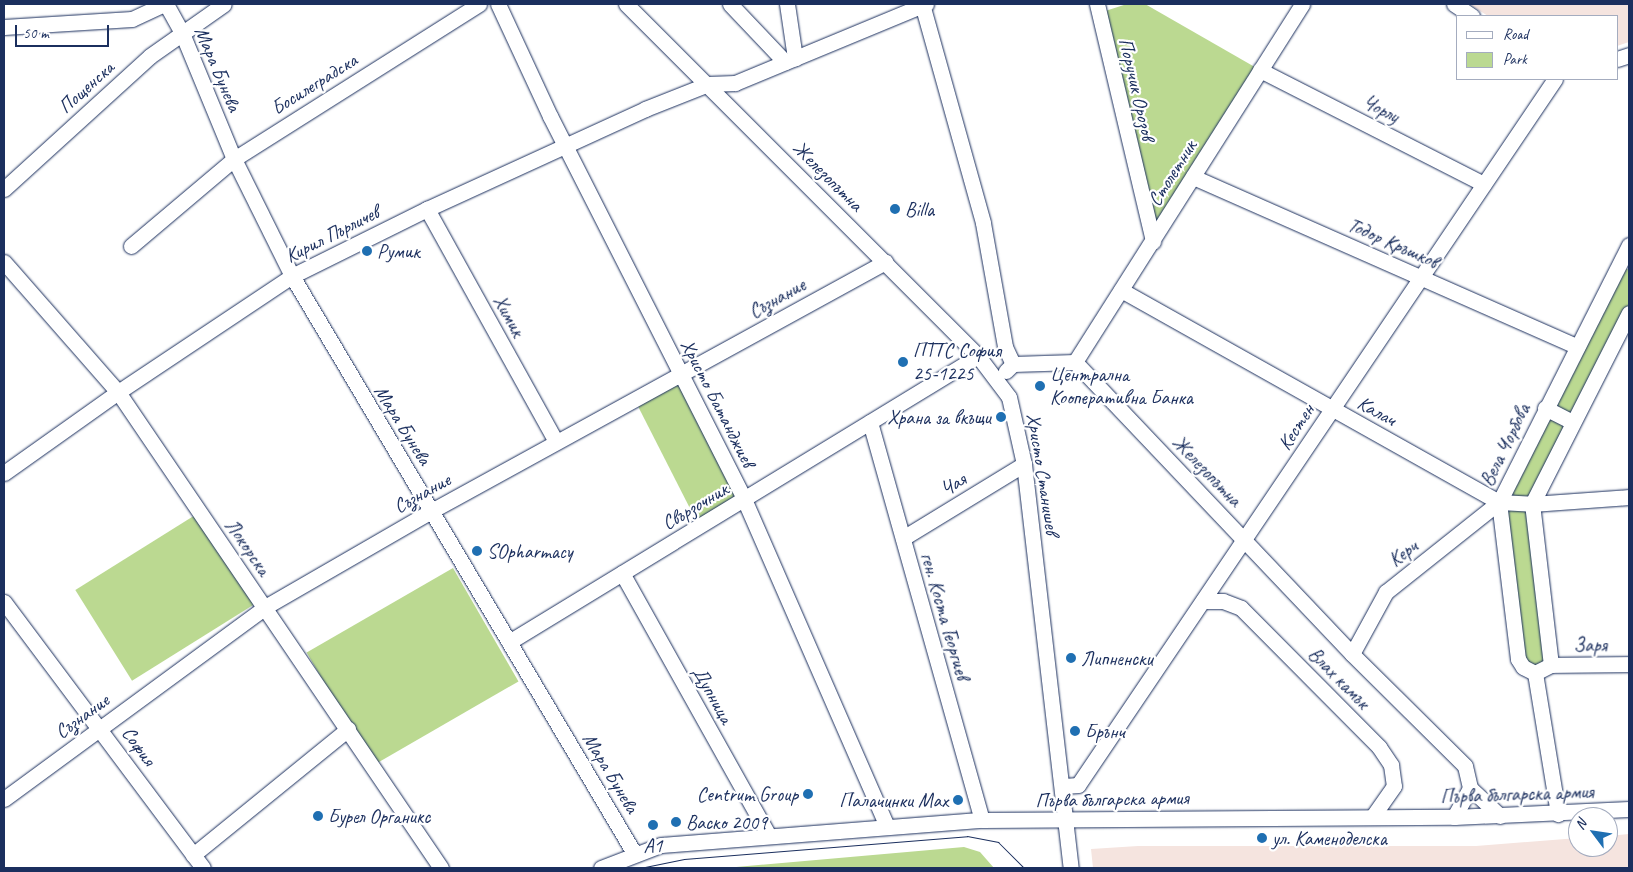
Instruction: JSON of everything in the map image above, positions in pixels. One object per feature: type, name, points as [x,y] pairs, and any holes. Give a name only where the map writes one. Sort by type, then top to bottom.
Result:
[{"type":"street","points":[[4,27],[132,19],[165,4]]},
{"type":"street","name":"Мара Бунева","points":[[165,4],[182,33],[234,159],[292,276],[352,382],[433,510],[634,853]]},
{"type":"street","name":"Пощенска","points":[[4,189],[150,56],[224,4]]},
{"type":"street","name":"Босилеградска","points":[[131,246],[234,159],[479,4]]},
{"type":"street","name":"Христо Батанджиев","points":[[498,4],[564,145],[744,499],[887,826]]},
{"type":"street","name":"Железопътна","points":[[626,4],[885,262],[978,356],[998,380]]},
{"type":"street","points":[[730,4],[790,60]]},
{"type":"street","points":[[787,4],[790,60]]},
{"type":"street","points":[[708,84],[735,83],[923,4],[982,223],[1006,347],[1013,364]]},
{"type":"street","name":"Поручик Орозов","points":[[1097,4],[1153,241]]},
{"type":"street","name":"Столетник","points":[[1076,362],[1302,4]]},
{"type":"street","points":[[1454,4],[1470,15]]},
{"type":"street","name":"Чорлу","points":[[1260,70],[1484,184]]},
{"type":"street","name":"Кестен","points":[[1064,786],[1078,785],[1246,540],[1554,80]]},
{"type":"street","name":"Кирил Пърличев","points":[[4,474],[118,392],[292,276],[427,208],[564,145],[708,84]]},
{"type":"street","name":"Тодор Кръшков","points":[[1193,177],[1577,346]]},
{"type":"street","name":"Химик","points":[[427,208],[556,442]]},
{"type":"street","name":"Вела Чорбова","points":[[1535,672],[1523,667],[1518,659],[1499,502],[1577,346],[1624,267],[1629,245]]},
{"type":"street","name":"Локорска","points":[[4,262],[118,392],[441,868]]},
{"type":"street","name":"Съзнание","points":[[4,799],[265,607],[433,510],[885,262]]},
{"type":"street","name":"Калач","points":[[1121,290],[1499,502],[1532,504],[1629,497]]},
{"type":"street","points":[[1558,814],[1535,672],[1551,665],[1532,504],[1629,313]]},
{"type":"street","name":"Свързочник","points":[[509,642],[978,356]]},
{"type":"street","points":[[998,380],[1013,364],[1076,362]]},
{"type":"street","name":"Железопътна","points":[[1076,362],[1352,654]]},
{"type":"street","name":"Христо Станишев","points":[[998,380],[1013,407],[1024,464],[1064,786],[1071,868]]},
{"type":"street","points":[[1545,408],[1572,422]]},
{"type":"street","name":"ген. Коста Георгиев","points":[[870,422],[982,820]]},
{"type":"street","name":"Чая","points":[[903,538],[1024,464]]},
{"type":"street","name":"Керч","points":[[1352,654],[1386,592],[1499,502]]},
{"type":"street","name":"Дупница","points":[[622,573],[768,836]]},
{"type":"street","name":"Влах камък","points":[[1203,601],[1223,601],[1241,608],[1379,747],[1391,765],[1394,786],[1373,816]]},
{"type":"street","name":"София","points":[[4,602],[203,868]]},
{"type":"street","name":"Влах камък","points":[[1352,654],[1465,766],[1470,788]]},
{"type":"street","name":"Заря","points":[[1551,665],[1629,664]]},
{"type":"street","points":[[194,855],[348,729]]},
{"type":"street","points":[[1454,817],[1470,788],[1500,816]]},
{"type":"street","name":"Първа българска армия","points":[[600,868],[634,853],[661,845],[982,820],[1068,821],[1373,816],[1454,817],[1558,814],[1629,809]]},
{"type":"shaded area","points":[[1469,4],[1629,4],[1629,42],[1618,46],[1618,15],[1486,15]]},
{"type":"shaded area","points":[[1629,834],[1629,868],[1093,868],[1091,849],[1138,846],[1476,846],[1568,839],[1568,857],[1618,857],[1618,835]]},
{"type":"green space","points":[[1127,4],[1145,4],[1260,70],[1153,241],[1099,13]]},
{"type":"green space","points":[[1619,265],[1629,270],[1629,313],[1532,504],[1551,665],[1523,667],[1499,502]]},
{"type":"green space","points":[[681,374],[745,499],[697,523],[634,398]]},
{"type":"green space","points":[[200,512],[257,603],[132,681],[75,590]]},
{"type":"green space","points":[[453,568],[518,681],[372,766],[307,652]]},
{"type":"green space","points":[[964,847],[980,852],[994,868],[725,868]]},
{"type":"tram line","points":[[640,868],[684,859],[967,836],[998,842],[1024,868]]},
{"type":"place","name":"Billa","points":[[895,209]]},
{"type":"place","name":"Румик","points":[[367,251]]},
{"type":"place","name":"ПТТС София 25-1225","points":[[903,362]]},
{"type":"place","name":"Централна Кооперативна Банка","points":[[1040,386]]},
{"type":"place","name":"Храна за вкъщи","points":[[1001,417]]},
{"type":"place","name":"SOpharmacy","points":[[477,551]]},
{"type":"place","name":"Липненски","points":[[1071,658]]},
{"type":"place","name":"Брънч","points":[[1075,731]]},
{"type":"place","name":"Centrum Group","points":[[808,794]]},
{"type":"place","name":"Палачинки Max","points":[[958,800]]},
{"type":"place","name":"Бурел Органикс","points":[[318,816]]},
{"type":"place","name":"Васко 2009","points":[[676,822]]},
{"type":"place","name":"A1","points":[[653,825]]},
{"type":"place","name":"ул. Каменоделска","points":[[1262,838]]}]
